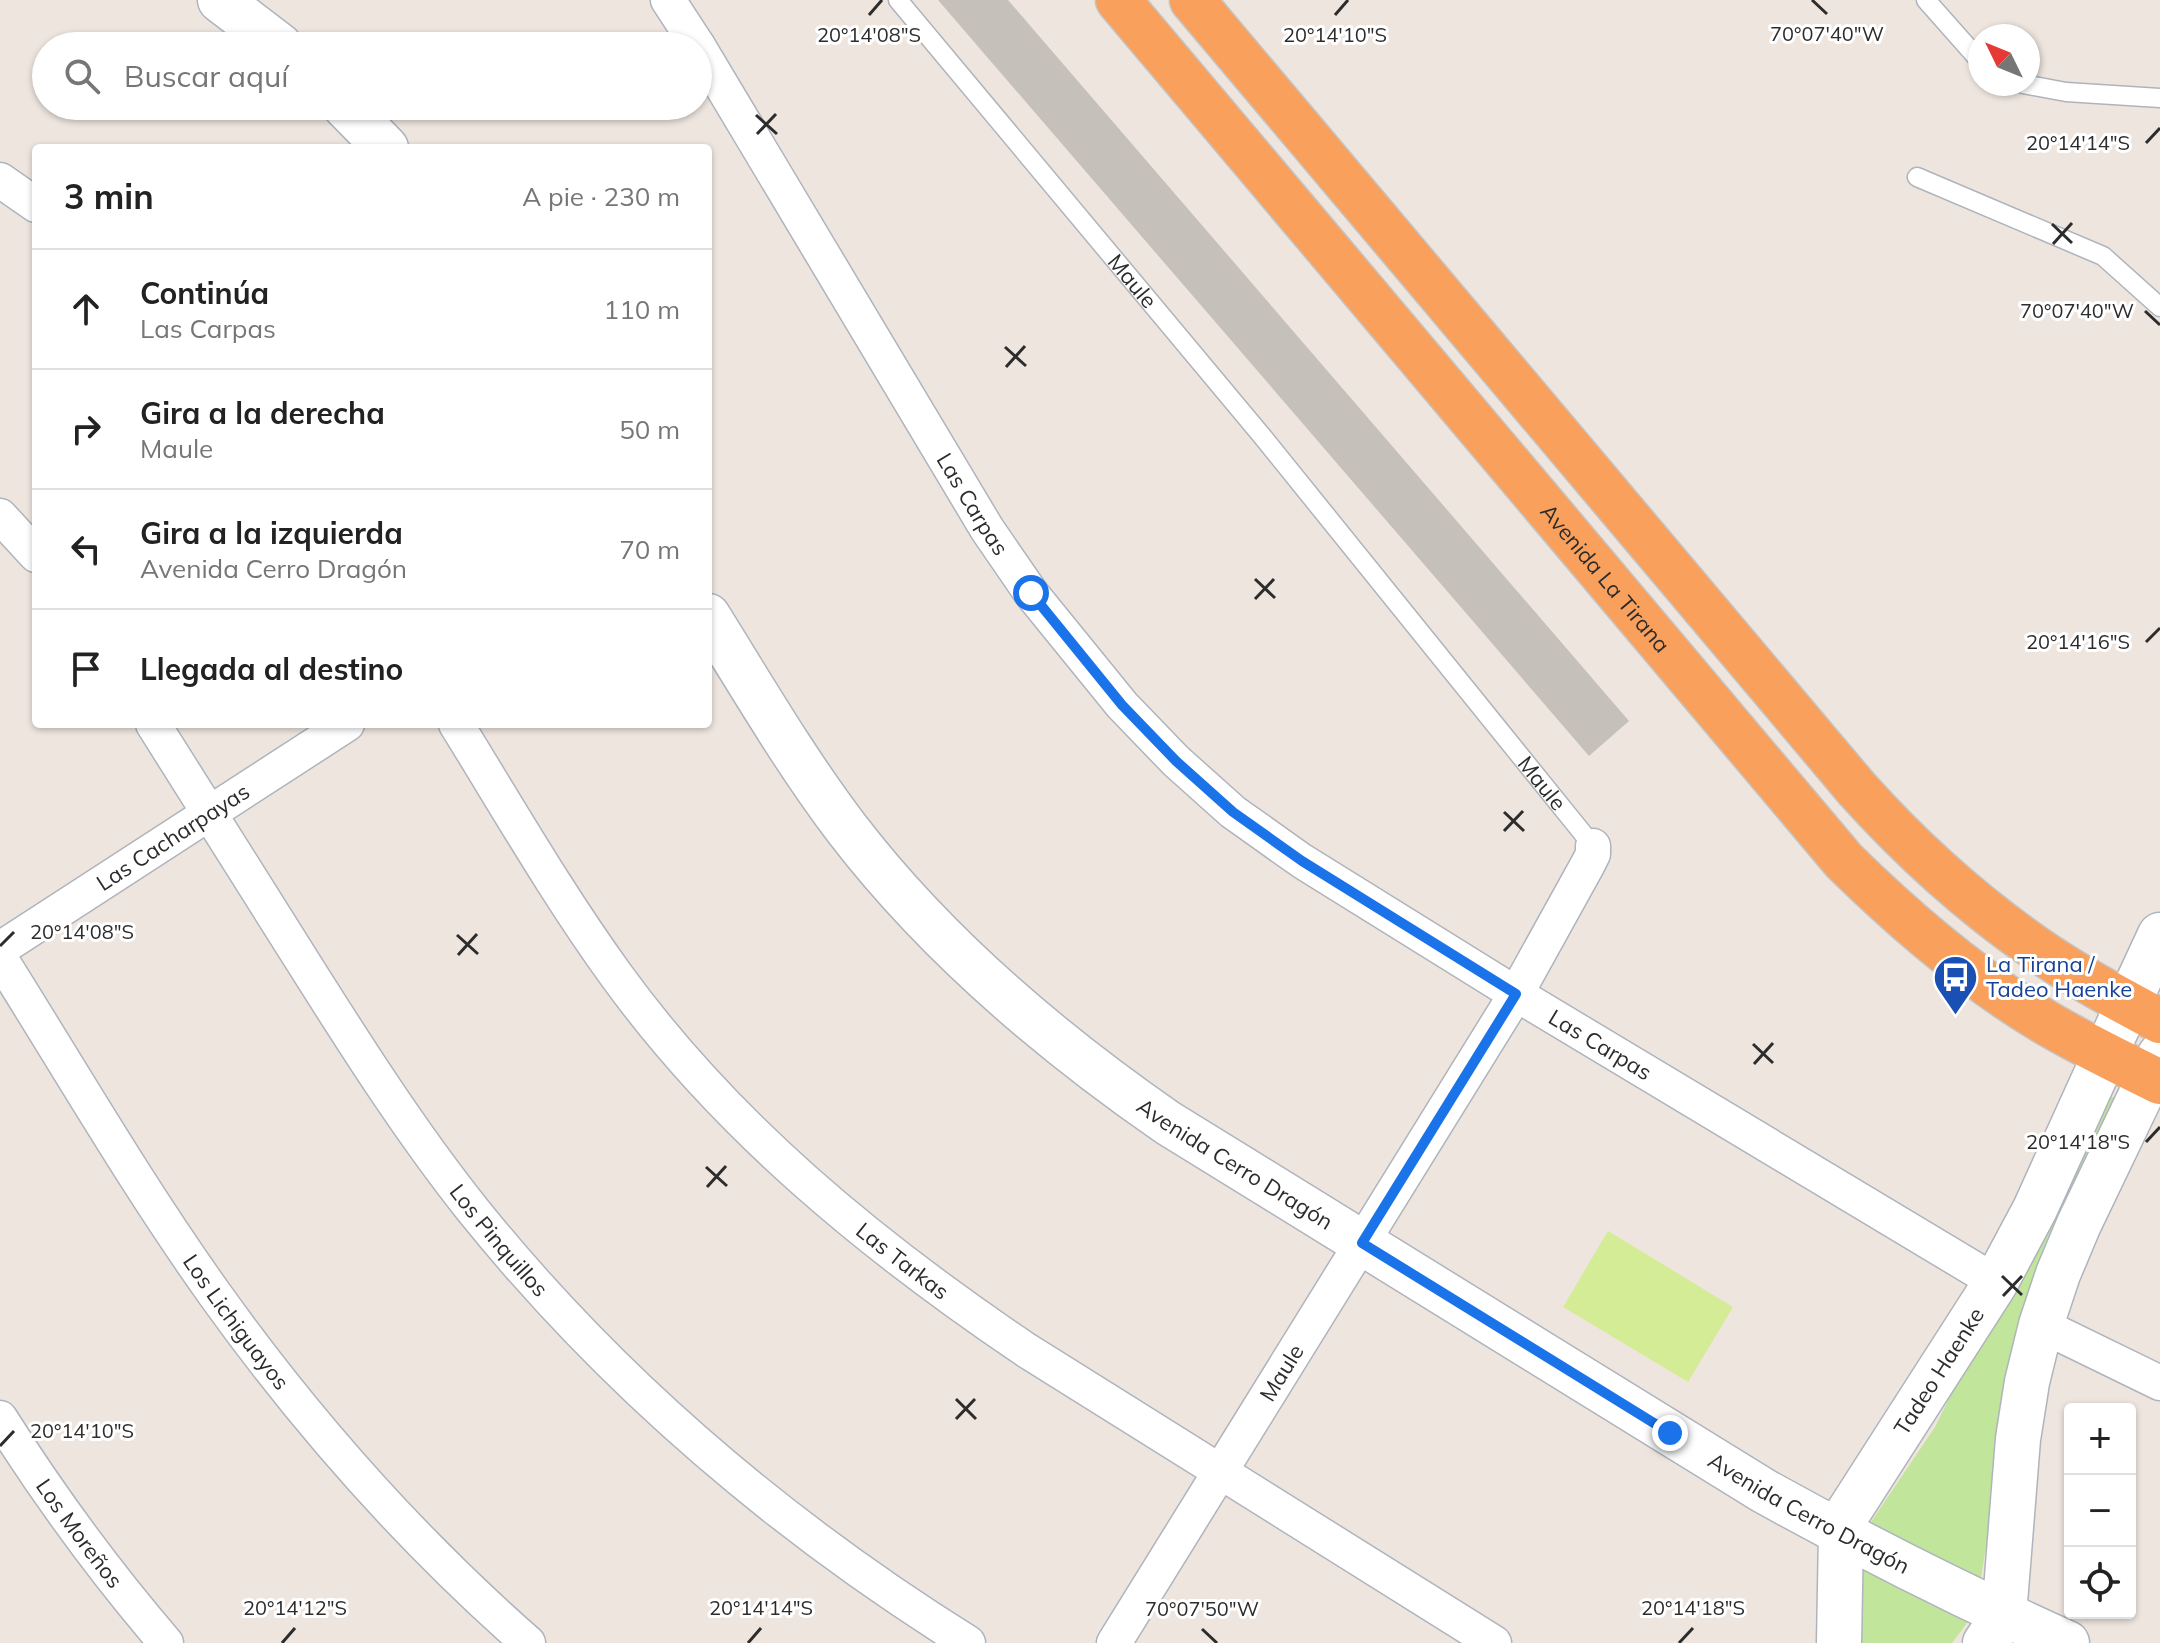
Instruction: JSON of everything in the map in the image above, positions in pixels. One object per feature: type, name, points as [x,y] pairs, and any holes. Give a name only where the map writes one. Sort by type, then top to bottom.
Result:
[{"type":"highway","name":"Avenida La Tirana","points":[[1118,0],[1844,861],[1944,953],[1995,990],[2047,1023],[2104,1053],[2157,1071]]},
{"type":"highway","points":[[1192,0],[1898,835],[1944,878],[2035,948],[2144,1012]]},
{"type":"street","points":[[220,0],[262,32]]},
{"type":"street","name":"Las Carpas","points":[[668,0],[689,32]]},
{"type":"street","name":"Las Carpas","points":[[712,69],[987,529],[1031,593],[1122,705],[1176,761],[1233,812],[1302,861],[1516,994],[1996,1282]]},
{"type":"street","points":[[359,120],[382,144]]},
{"type":"street","points":[[0,180],[32,202]]},
{"type":"street","points":[[0,516],[32,551]]},
{"type":"street","name":"Avenida Cerro Dragón","points":[[712,622],[784,738],[848,830],[894,885],[970,965],[1017,1008],[1116,1087],[1168,1123],[1362,1243],[1994,1629],[2067,1643]]},
{"type":"street","name":"Los Pinquillos","points":[[156,728],[361,1054],[472,1209],[539,1287],[609,1362],[686,1433],[766,1500],[843,1559],[968,1643]]},
{"type":"street","name":"Las Cacharpayas","points":[[0,949],[341,728]]},
{"type":"street","name":"Las Tarkas","points":[[458,728],[616,976],[702,1081],[745,1126],[836,1210],[961,1306],[1026,1350],[1494,1643]]},
{"type":"street","name":"Maule","points":[[1114,1643],[1516,994],[1588,864],[1593,846]]},
{"type":"street","name":"Tadeo Haenke","points":[[1839,1643],[1841,1533],[1844,1519],[1996,1282],[2035,1209],[2104,1053],[2144,1012],[2160,935]]},
{"type":"street","name":"Los Lichiguayos","points":[[0,958],[163,1218],[216,1296],[273,1371],[336,1449],[403,1524],[528,1643]]},
{"type":"street","points":[[1994,1629],[2018,1439],[2027,1382],[2041,1325],[2079,1224],[2157,1071]]},
{"type":"street","points":[[2041,1325],[2160,1383]]},
{"type":"street","name":"Los Moreños","points":[[0,1418],[68,1519],[126,1597],[166,1643]]},
{"type":"lane","name":"Maule","points":[[898,0],[1252,424],[1593,846]]},
{"type":"lane","points":[[1926,0],[1968,47]]},
{"type":"lane","points":[[2040,87],[2066,92],[2160,98]]},
{"type":"lane","points":[[1917,177],[2103,256],[2160,307]]},
{"type":"green space","points":[[2099,1092],[2120,1100],[2024,1308],[1981,1578],[1869,1525],[1935,1427]]},
{"type":"green space","points":[[1608,1231],[1733,1307],[1688,1382],[1563,1307]]},
{"type":"green space","points":[[1857,1567],[1970,1619],[1952,1643],[1857,1643]]},
{"type":"building","points":[[938,0],[1008,0],[1629,721],[1589,756]]},
{"type":"place","name":"La Tirana / Tadeo Haenke","points":[[1955,1016]]},
{"type":"route","points":[[1031,593],[1122,705],[1176,761],[1233,812],[1302,861],[1516,994],[1362,1243],[1670,1433]]}]
